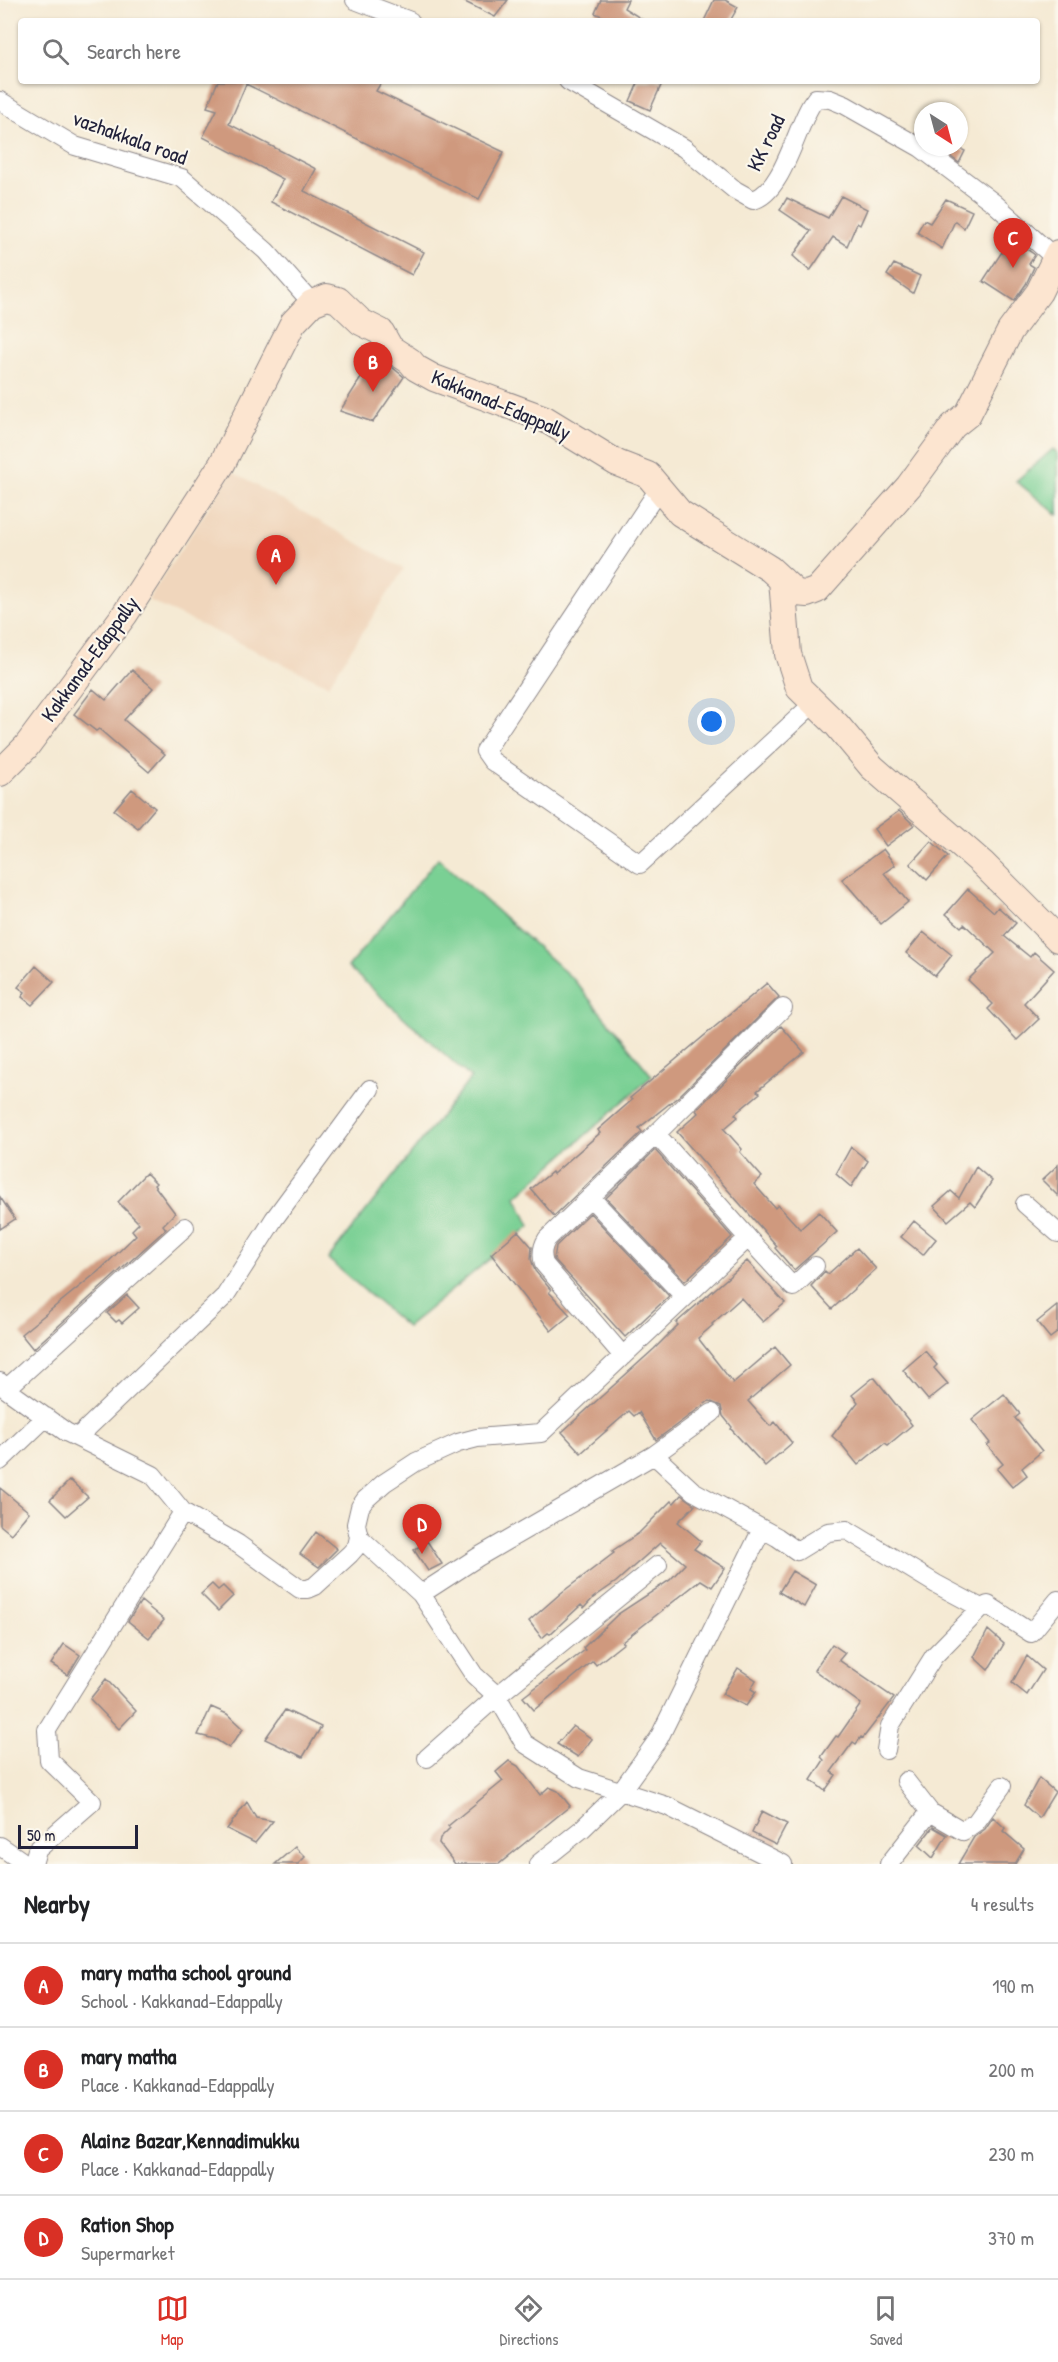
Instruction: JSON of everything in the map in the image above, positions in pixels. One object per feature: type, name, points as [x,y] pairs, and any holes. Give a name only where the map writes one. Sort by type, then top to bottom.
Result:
[{"type":"street","points":[[355,0],[402,18]]},
{"type":"street","name":"KK road","points":[[573,84],[684,148],[735,190],[753,200],[767,192],[778,176],[816,98],[831,99],[921,148],[993,202],[1057,255]]},
{"type":"street","name":"vazhakkala road","points":[[0,101],[75,146],[182,178],[266,251],[312,303]]},
{"type":"street","name":"Kakkanad-Edappally","points":[[0,773],[26,747],[125,614],[222,464],[293,322],[312,303],[327,297],[338,300],[361,322],[381,332],[390,348],[410,361],[416,368],[434,378],[545,419],[617,464],[648,475],[681,513],[770,569],[796,593],[807,594],[817,590],[909,486],[953,426],[968,414],[1010,331],[1048,291],[1057,255]]},
{"type":"street","points":[[659,489],[485,751],[492,761],[640,864],[814,703]]},
{"type":"street","points":[[782,580],[788,654],[799,688],[837,725],[872,767],[982,864],[1058,939]]},
{"type":"street","points":[[623,1356],[544,1264],[543,1245],[783,1008]]},
{"type":"street","points":[[78,1437],[225,1296],[274,1219],[370,1089]]},
{"type":"street","points":[[656,1134],[794,1287],[815,1266]]},
{"type":"street","points":[[590,1197],[684,1297]]},
{"type":"street","points":[[1025,1204],[1058,1233]]},
{"type":"street","points":[[185,1227],[3,1385],[66,1432],[153,1475],[183,1512],[238,1544],[300,1589],[315,1586],[351,1554],[357,1546],[359,1537],[356,1524],[360,1507],[364,1500],[384,1483],[416,1462],[458,1443],[477,1438],[541,1433],[748,1238]]},
{"type":"street","points":[[421,1594],[478,1557],[654,1455],[712,1413]]},
{"type":"street","points":[[0,1461],[46,1417]]},
{"type":"street","points":[[654,1455],[693,1491],[797,1551],[828,1532],[847,1530],[936,1584],[981,1608]]},
{"type":"street","points":[[33,1864],[37,1850],[92,1802],[49,1760],[47,1730],[183,1512]]},
{"type":"street","points":[[538,1864],[582,1829],[621,1791],[659,1738],[762,1529]]},
{"type":"street","points":[[359,1537],[421,1594],[474,1675],[497,1696],[524,1743],[579,1778],[667,1806],[783,1864]]},
{"type":"street","points":[[427,1758],[497,1696],[658,1565]]},
{"type":"street","points":[[886,1750],[890,1726],[934,1656],[981,1608],[988,1605],[1031,1633],[1058,1600]]},
{"type":"street","points":[[906,1781],[930,1812],[963,1831],[976,1822],[1002,1786]]},
{"type":"street","points":[[890,1864],[930,1812]]},
{"type":"street","points":[[0,1846],[26,1864]]},
{"type":"shaded area","points":[[232,472],[404,569],[328,685],[148,600]]},
{"type":"green space","points":[[1053,449],[1058,454],[1058,515],[1016,481]]},
{"type":"green space","points":[[438,858],[574,980],[652,1076],[516,1197],[530,1226],[407,1327],[328,1259],[471,1078],[348,967]]},
{"type":"building","points":[[461,0],[508,0],[495,17]]},
{"type":"building","points":[[601,0],[628,0],[624,8],[640,18],[606,18],[595,13]]},
{"type":"building","points":[[714,0],[725,0],[738,7],[732,18],[705,18]]},
{"type":"building","points":[[217,84],[246,84],[229,124],[316,169],[304,191],[424,252],[412,275],[271,202],[283,179],[203,137],[217,110],[207,107]]},
{"type":"building","points":[[246,84],[380,84],[376,91],[504,152],[479,199]]},
{"type":"building","points":[[638,84],[662,84],[650,110],[630,101]]},
{"type":"building","points":[[950,156],[962,156],[959,163]]},
{"type":"building","points":[[841,196],[867,209],[860,225],[857,223],[847,246],[833,237],[810,271],[793,256],[811,231],[780,210],[787,198],[828,218]]},
{"type":"building","points":[[946,199],[972,211],[964,228],[955,221],[942,249],[917,232],[924,220],[930,223]]},
{"type":"building","points":[[1011,238],[1035,255],[1029,264],[1034,267],[1014,301],[983,281]]},
{"type":"building","points":[[894,264],[920,276],[913,293],[887,275]]},
{"type":"building","points":[[376,354],[404,377],[373,422],[340,411]]},
{"type":"building","points":[[132,670],[153,688],[124,720],[165,754],[149,772],[99,729],[96,731],[74,714],[93,689],[106,700]]},
{"type":"building","points":[[132,789],[155,808],[138,828],[114,810]]},
{"type":"building","points":[[899,811],[914,825],[886,846],[874,829]]},
{"type":"building","points":[[931,841],[948,856],[927,880],[910,864]]},
{"type":"building","points":[[883,849],[895,865],[884,873],[908,902],[881,924],[842,879]]},
{"type":"building","points":[[968,889],[994,912],[998,907],[1016,923],[1004,936],[1030,957],[1034,952],[1054,970],[1024,1003],[1039,1019],[1017,1040],[988,1009],[993,1004],[968,980],[995,953],[964,924],[961,927],[946,914]]},
{"type":"building","points":[[923,932],[952,955],[935,976],[906,953]]},
{"type":"building","points":[[36,966],[54,982],[32,1005],[22,997],[25,992],[18,987]]},
{"type":"building","points":[[767,983],[779,997],[679,1096],[639,1128],[642,1132],[554,1216],[531,1189],[552,1172],[553,1174],[600,1133],[598,1130],[632,1100],[630,1098]]},
{"type":"building","points":[[781,1026],[804,1052],[757,1091],[760,1093],[735,1114],[738,1117],[724,1129],[762,1177],[754,1184],[775,1208],[778,1205],[800,1229],[819,1212],[837,1232],[794,1270],[775,1248],[777,1246],[677,1132],[698,1113],[696,1110]]},
{"type":"building","points":[[851,1147],[868,1161],[851,1187],[836,1174]]},
{"type":"building","points":[[655,1150],[732,1237],[685,1281],[606,1198]]},
{"type":"building","points":[[1058,1165],[1058,1196],[1042,1180]]},
{"type":"building","points":[[976,1167],[992,1181],[975,1207],[970,1202],[948,1221],[934,1206],[951,1191],[959,1198]]},
{"type":"building","points":[[146,1173],[156,1183],[154,1185],[175,1213],[163,1225],[166,1229],[33,1349],[21,1334],[100,1270],[136,1235],[132,1230],[139,1223],[118,1202]]},
{"type":"building","points":[[0,1197],[15,1219],[0,1229]]},
{"type":"building","points":[[590,1213],[669,1296],[625,1337],[554,1259],[556,1246]]},
{"type":"building","points":[[914,1221],[936,1239],[923,1255],[901,1237]]},
{"type":"building","points":[[518,1231],[532,1247],[531,1259],[535,1271],[551,1290],[549,1292],[570,1315],[551,1331],[491,1254]]},
{"type":"building","points":[[857,1248],[876,1269],[832,1309],[811,1286],[825,1271],[828,1274]]},
{"type":"building","points":[[747,1261],[785,1303],[763,1322],[741,1298],[698,1338],[733,1383],[775,1347],[790,1365],[748,1401],[770,1426],[775,1422],[792,1443],[765,1466],[731,1429],[732,1427],[723,1416],[721,1406],[709,1401],[656,1440],[639,1412],[634,1416],[629,1411],[581,1453],[562,1432],[654,1349],[678,1325],[676,1323]]},
{"type":"building","points":[[127,1295],[139,1308],[122,1323],[119,1320],[116,1322],[107,1313]]},
{"type":"building","points":[[1058,1305],[1058,1332],[1050,1338],[1037,1322]]},
{"type":"building","points":[[925,1351],[937,1365],[934,1368],[948,1384],[928,1400],[903,1370]]},
{"type":"building","points":[[874,1377],[912,1425],[858,1465],[832,1436],[858,1402],[852,1395]]},
{"type":"building","points":[[1004,1394],[1020,1414],[1015,1418],[1042,1451],[1022,1468],[1027,1475],[1012,1487],[997,1469],[1003,1464],[987,1445],[990,1443],[972,1420]]},
{"type":"building","points":[[70,1480],[88,1497],[66,1516],[50,1500]]},
{"type":"building","points":[[0,1488],[29,1512],[11,1534],[0,1525]]},
{"type":"building","points":[[681,1495],[695,1505],[678,1522],[701,1541],[694,1549],[725,1568],[712,1587],[701,1580],[596,1665],[593,1661],[534,1710],[523,1697],[585,1650],[583,1648],[618,1614],[670,1580],[685,1564],[660,1543],[584,1608],[581,1605],[550,1634],[542,1638],[529,1621],[561,1593],[614,1553],[612,1551],[639,1533],[671,1501],[674,1503]]},
{"type":"building","points":[[316,1532],[337,1549],[319,1567],[300,1554]]},
{"type":"building","points":[[427,1541],[442,1564],[428,1571],[414,1550]]},
{"type":"building","points":[[792,1571],[816,1585],[804,1607],[779,1592]]},
{"type":"building","points":[[212,1584],[218,1590],[223,1586],[233,1596],[218,1611],[201,1594]]},
{"type":"building","points":[[141,1601],[164,1620],[149,1638],[128,1621]]},
{"type":"building","points":[[988,1630],[1004,1644],[988,1670],[974,1657]]},
{"type":"building","points":[[64,1644],[80,1655],[68,1675],[51,1664]]},
{"type":"building","points":[[832,1644],[845,1653],[839,1660],[894,1698],[863,1738],[861,1737],[856,1744],[853,1742],[831,1772],[836,1775],[825,1791],[811,1780],[824,1760],[821,1757],[861,1704],[814,1670]]},
{"type":"building","points":[[1027,1656],[1043,1670],[1027,1695],[1012,1683]]},
{"type":"building","points":[[738,1668],[756,1680],[751,1689],[756,1692],[746,1706],[722,1694]]},
{"type":"building","points":[[106,1679],[136,1711],[119,1729],[90,1699]]},
{"type":"building","points":[[211,1707],[227,1714],[243,1729],[229,1748],[215,1739],[198,1735]]},
{"type":"building","points":[[285,1710],[321,1727],[303,1757],[265,1739]]},
{"type":"building","points":[[573,1726],[592,1739],[578,1757],[557,1744]]},
{"type":"building","points":[[509,1761],[518,1766],[540,1795],[549,1787],[558,1791],[570,1806],[499,1864],[455,1864],[439,1843],[440,1838],[450,1828],[448,1826],[503,1781],[496,1772]]},
{"type":"building","points":[[1039,1778],[1055,1792],[1039,1818],[1024,1805]]},
{"type":"building","points":[[247,1802],[256,1818],[273,1821],[255,1843],[227,1829]]},
{"type":"building","points":[[762,1811],[787,1824],[776,1845],[752,1833]]},
{"type":"building","points":[[993,1817],[1005,1828],[1003,1831],[1024,1849],[1015,1864],[958,1864],[974,1837],[985,1829]]},
{"type":"building","points":[[933,1827],[947,1835],[933,1858],[919,1845]]},
{"type":"building","points":[[295,1847],[305,1857],[298,1864],[275,1864]]},
{"type":"place","name":"Alainz Bazar,Kennadimukku","points":[[1013,268]]},
{"type":"place","name":"mary matha","points":[[373,392]]},
{"type":"place","name":"mary matha school ground","points":[[276,585]]},
{"type":"place","name":"Ration Shop","points":[[422,1554]]}]
